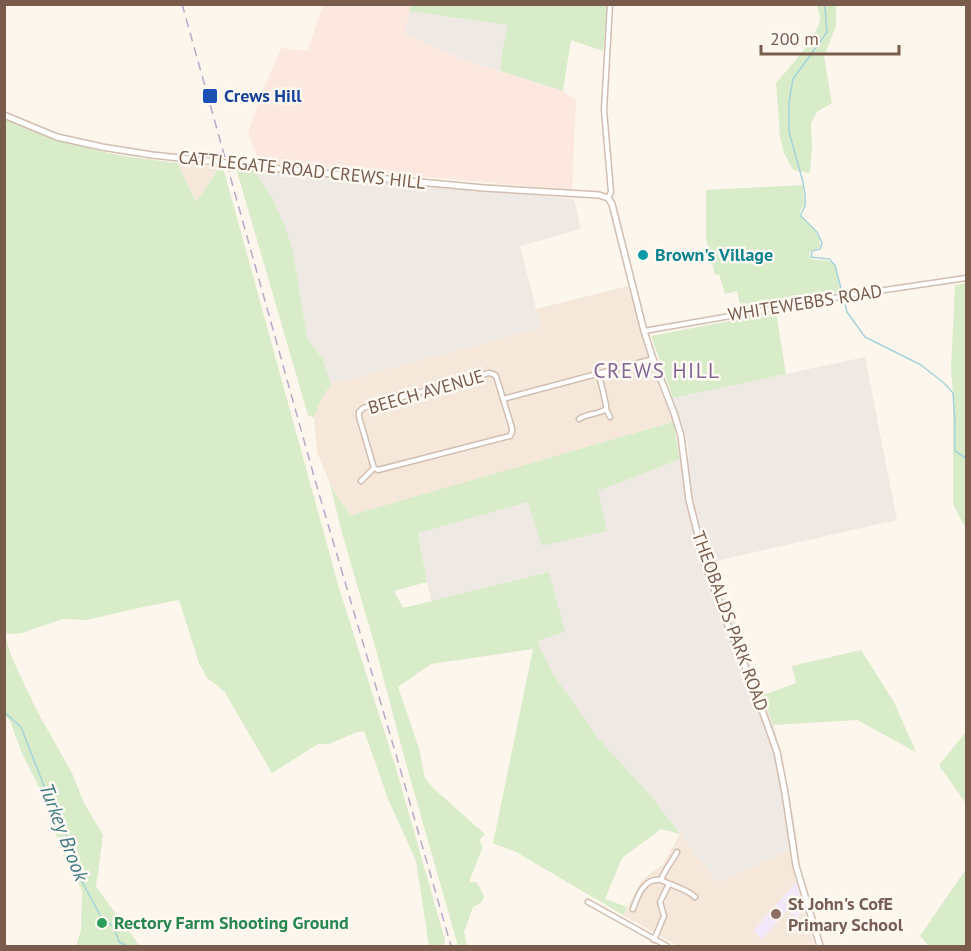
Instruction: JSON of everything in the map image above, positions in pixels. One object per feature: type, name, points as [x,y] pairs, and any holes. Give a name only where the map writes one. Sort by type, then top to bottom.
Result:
[{"type":"street","points":[[606,197],[611,192],[604,110],[610,4]]},
{"type":"street","name":"CATTLEGATE ROAD CREWS HILL","points":[[4,115],[57,136],[102,147],[152,155],[290,170],[606,197]]},
{"type":"street","name":"THEOBALDS PARK ROAD","points":[[606,197],[612,204],[616,215],[644,331],[681,436],[689,500],[700,549],[777,752],[796,866],[820,946]]},
{"type":"street","name":"WHITEWEBBS ROAD","points":[[644,331],[851,295],[966,278]]},
{"type":"street","points":[[361,482],[374,468],[378,470],[510,436],[512,432],[503,399],[653,359]]},
{"type":"street","name":"BEECH AVENUE","points":[[374,468],[358,417],[363,408],[489,373],[496,376],[503,399]]},
{"type":"street","points":[[599,374],[606,409],[610,417]]},
{"type":"street","points":[[579,419],[606,409]]},
{"type":"street","points":[[661,880],[677,852]]},
{"type":"street","points":[[633,909],[639,894],[648,882],[654,879],[688,891],[694,897]]},
{"type":"street","points":[[654,940],[664,916],[660,902],[669,884]]},
{"type":"street","points":[[588,902],[666,946]]},
{"type":"shaded area","points":[[323,5],[410,5],[406,34],[467,61],[563,91],[576,100],[572,190],[259,162],[248,133],[261,95],[281,48],[308,51]]},
{"type":"shaded area","points":[[409,11],[508,25],[500,71],[467,61],[405,34]]},
{"type":"shaded area","points":[[177,163],[220,167],[196,202]]},
{"type":"shaded area","points":[[253,168],[574,199],[581,229],[520,246],[541,328],[331,384],[323,360],[307,337],[293,252]]},
{"type":"shaded area","points":[[628,286],[650,364],[673,422],[351,515],[330,484],[317,452],[314,418],[320,401],[331,384],[540,328],[536,309]]},
{"type":"shaded area","points":[[865,357],[897,520],[711,562],[776,732],[798,846],[718,883],[652,797],[598,738],[553,674],[537,641],[549,572],[431,601],[418,533],[528,502],[607,531],[597,491],[680,459],[689,458],[687,440],[673,398]]},
{"type":"shaded area","points":[[680,834],[719,882],[789,850],[796,882],[753,931],[787,910],[796,918],[804,909],[814,946],[678,946],[623,915],[642,880],[663,864]]},
{"type":"shaded area","name":"St John's CofE Primary School","points":[[796,882],[804,909],[796,918],[787,910],[763,939],[753,931]]},
{"type":"green space","points":[[410,5],[607,5],[603,51],[571,40],[563,91],[500,71],[508,25],[409,11]]},
{"type":"green space","points":[[817,5],[836,5],[836,27],[824,56],[832,103],[817,112],[811,123],[810,173],[793,170],[784,153],[780,136],[776,83],[814,35],[820,19]]},
{"type":"green space","points":[[4,118],[96,150],[177,163],[196,202],[220,167],[223,167],[339,588],[395,765],[445,940],[444,946],[429,946],[416,861],[388,799],[364,731],[329,744],[318,744],[272,773],[224,691],[207,678],[199,663],[179,600],[86,620],[63,619],[22,633],[8,634],[5,632]]},
{"type":"green space","points":[[236,168],[253,168],[273,200],[293,252],[307,337],[323,360],[331,384],[320,401],[314,418],[308,415]]},
{"type":"green space","points":[[803,185],[804,205],[800,215],[817,234],[820,243],[819,248],[810,251],[809,257],[834,264],[841,292],[741,309],[737,291],[725,294],[719,274],[715,275],[706,238],[706,190]]},
{"type":"green space","points":[[966,283],[966,529],[953,504],[951,368],[955,285]]},
{"type":"green space","points":[[776,312],[786,374],[673,398],[651,336]]},
{"type":"green space","points":[[673,422],[680,459],[598,491],[607,531],[542,546],[528,502],[418,533],[427,582],[394,591],[403,608],[549,572],[565,632],[537,641],[553,674],[598,738],[652,797],[680,834],[661,829],[622,858],[605,899],[627,907],[623,915],[516,852],[493,843],[533,649],[431,664],[398,687],[419,748],[425,778],[434,789],[485,834],[479,841],[482,849],[469,882],[476,882],[484,897],[481,903],[473,907],[464,932],[467,946],[458,946],[330,484],[351,515]]},
{"type":"green space","points":[[5,636],[12,658],[36,709],[103,835],[96,887],[140,946],[76,946],[81,930],[82,890],[63,854],[37,783],[21,751],[10,721],[5,715]]},
{"type":"green space","points":[[861,650],[894,702],[916,752],[857,720],[773,725],[763,695],[796,683],[792,666]]},
{"type":"green space","points":[[966,732],[966,804],[939,765]]},
{"type":"green space","points":[[966,869],[966,946],[929,946],[920,936]]},
{"type":"waterway","points":[[823,4],[827,32],[793,79],[789,102],[789,132],[805,194],[805,206],[801,216],[817,232],[822,243],[820,249],[812,251],[811,257],[829,259],[835,265],[847,312],[865,337],[921,365],[953,393],[955,451],[966,458]]},
{"type":"waterway","name":"Turkey Brook","points":[[4,712],[21,727],[48,796],[73,850],[71,858],[77,861],[77,872],[101,917],[114,927],[119,942],[128,946]]},
{"type":"railway","points":[[182,4],[317,487],[451,946]]},
{"type":"place","name":"Crews Hill","points":[[210,96]]},
{"type":"place","name":"Brown's Village","points":[[643,255]]},
{"type":"place","name":"St John's CofE Primary School","points":[[776,914]]},
{"type":"place","name":"Rectory Farm Shooting Ground","points":[[102,923]]},
{"type":"district","name":"CREWS HILL","points":[[657,371]]}]
